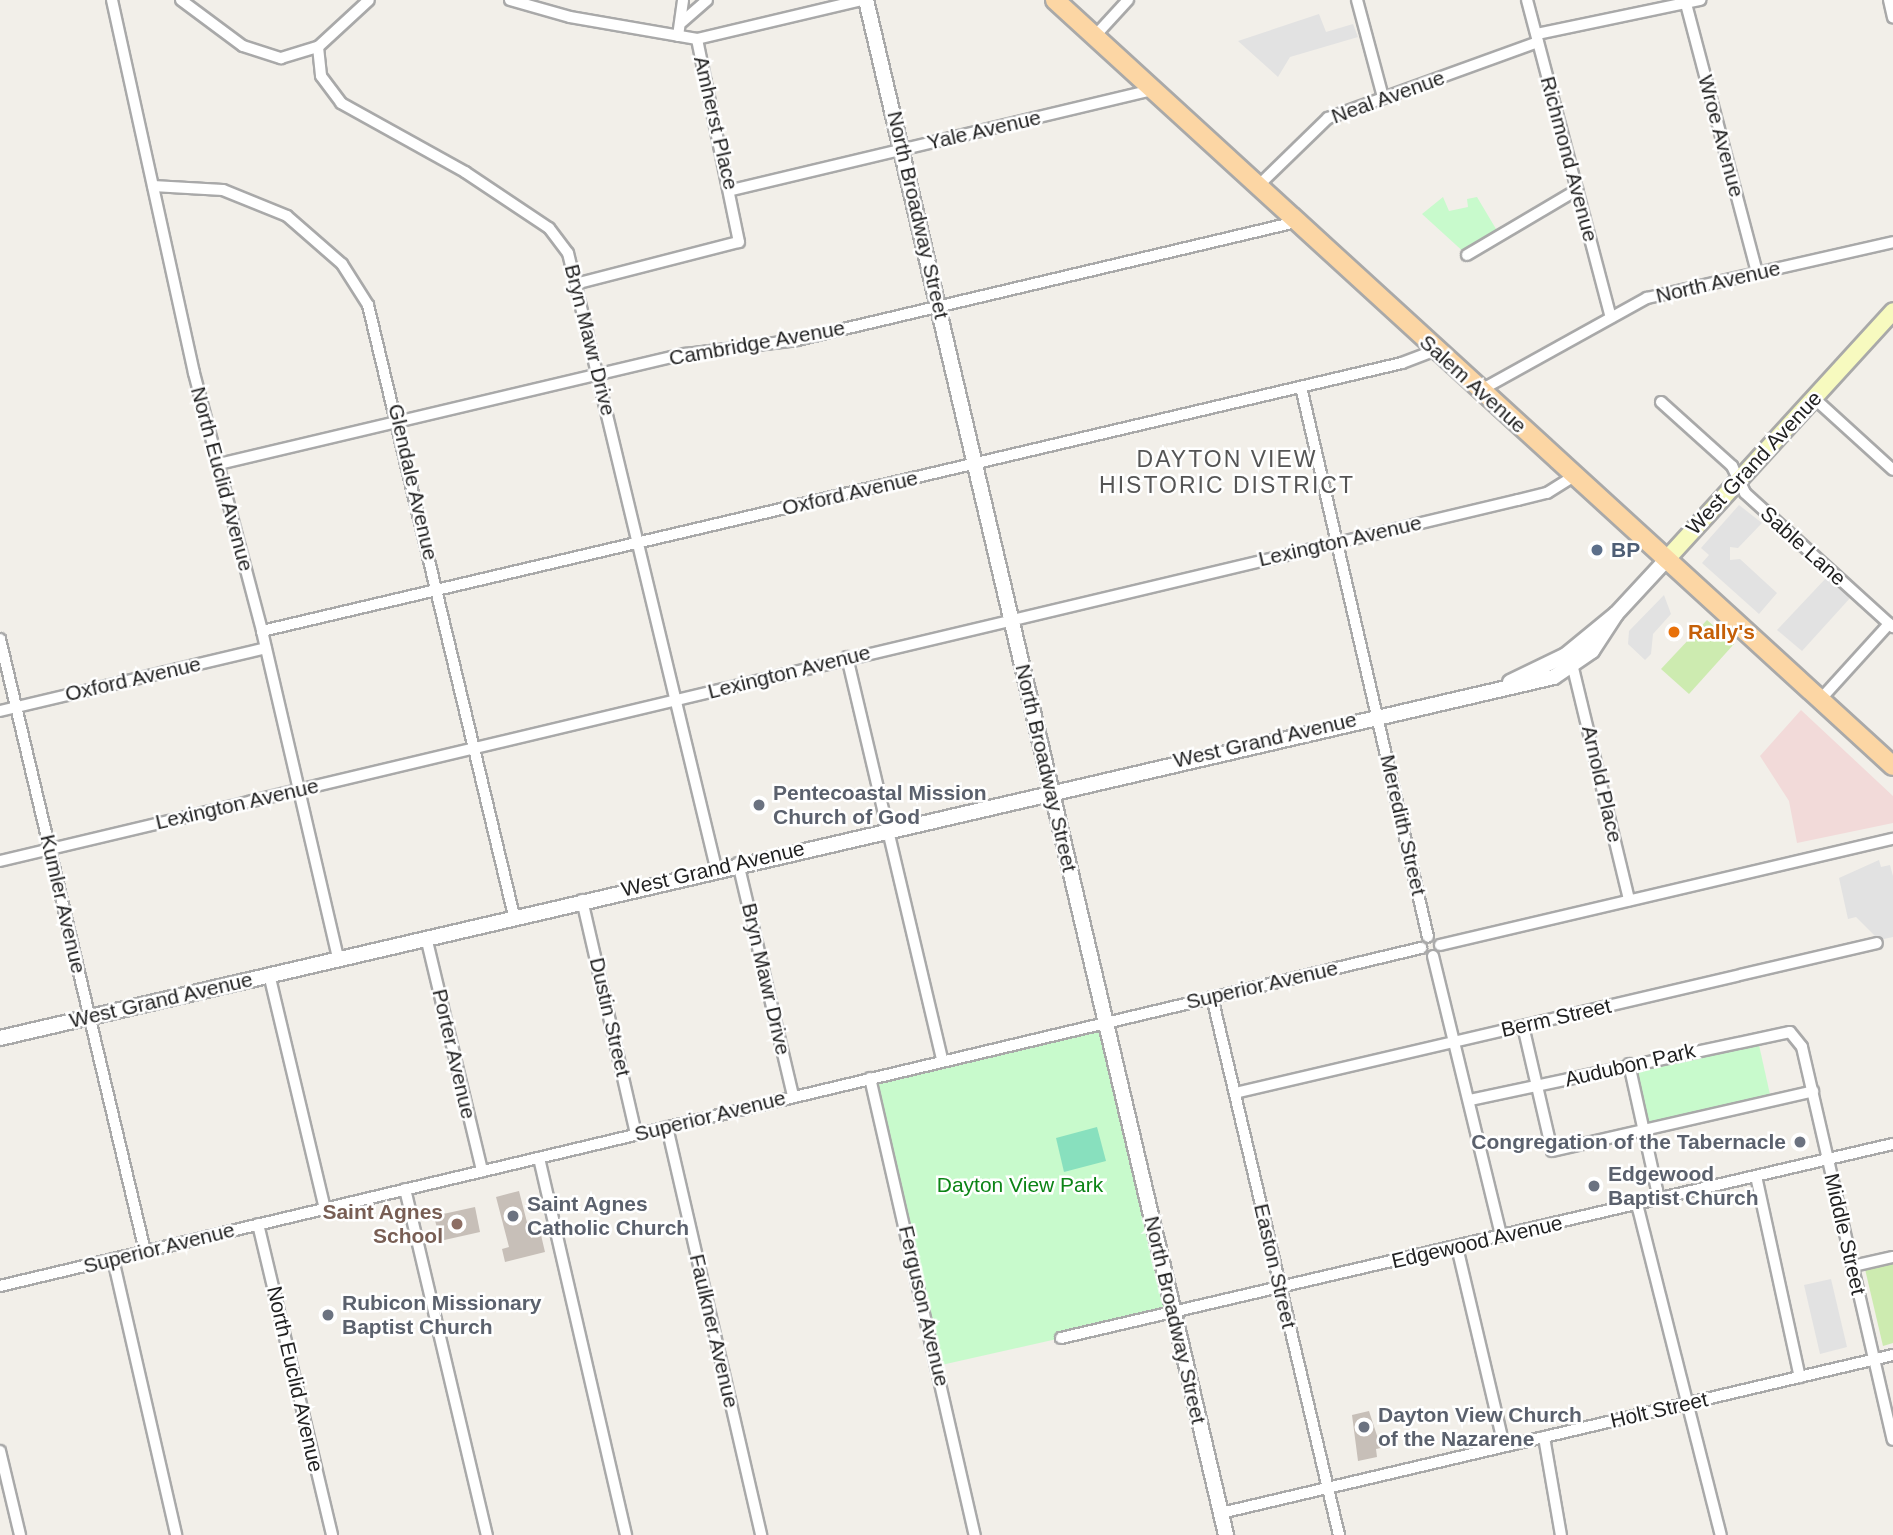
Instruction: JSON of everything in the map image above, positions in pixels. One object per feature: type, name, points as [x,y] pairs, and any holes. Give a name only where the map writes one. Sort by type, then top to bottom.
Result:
[{"type":"main road","name":"Salem Avenue","points":[[1055,0],[1893,766]]},
{"type":"main road","name":"West Grand Avenue","points":[[1666,560],[1737,479],[1815,399],[1893,311]]},
{"type":"street","name":"North Euclid Avenue","points":[[112,0],[153,186],[300,789],[338,957]]},
{"type":"street","points":[[181,0],[260,54],[281,58],[318,47],[369,0]]},
{"type":"street","points":[[510,0],[697,39],[864,0]]},
{"type":"street","name":"Amherst Place","points":[[678,36],[683,0]]},
{"type":"street","points":[[682,22],[707,0]]},
{"type":"street","name":"North Broadway Street","points":[[864,0],[902,150],[1108,1023],[1172,1313],[1226,1535]]},
{"type":"street","points":[[1095,36],[1128,0]]},
{"type":"street","points":[[1357,0],[1383,97]]},
{"type":"street","name":"Richmond Avenue","points":[[1527,0],[1611,317]]},
{"type":"street","name":"Neal Avenue","points":[[1259,185],[1320,122],[1537,38],[1686,1],[1700,0]]},
{"type":"street","points":[[1889,0],[1893,18]]},
{"type":"street","name":"Wroe Avenue","points":[[1686,1],[1757,272]]},
{"type":"street","name":"Amherst Place","points":[[579,282],[732,246],[741,232],[697,39]]},
{"type":"street","name":"Bryn Mawr Drive","points":[[318,47],[321,76],[341,103],[465,172],[543,224],[562,243],[579,282],[716,868]]},
{"type":"street","name":"Yale Avenue","points":[[732,190],[1155,89]]},
{"type":"street","name":"Glendale Avenue","points":[[153,186],[189,184],[237,194],[287,216],[325,246],[368,305],[399,422],[514,916]]},
{"type":"street","points":[[1467,255],[1577,190]]},
{"type":"street","name":"Cambridge Avenue","points":[[219,464],[711,349],[797,340],[1296,222]]},
{"type":"street","name":"North Avenue","points":[[1481,390],[1611,317],[1664,293],[1893,242]]},
{"type":"street","name":"Oxford Avenue","points":[[262,631],[1301,387],[1436,350]]},
{"type":"street","name":"Meredith Street","points":[[1301,387],[1428,937]]},
{"type":"street","points":[[1815,399],[1893,470]]},
{"type":"street","name":"Sable Lane","points":[[1661,402],[1732,466],[1745,494],[1891,625]]},
{"type":"street","name":"Lexington Avenue","points":[[0,860],[1547,493],[1574,476]]},
{"type":"street","name":"West Grand Avenue","points":[[0,1038],[1508,683],[1566,655],[1616,614],[1666,560]]},
{"type":"street","name":"West Grand Avenue","points":[[1508,683],[1531,683],[1573,668],[1609,630],[1616,614]]},
{"type":"street","points":[[1820,700],[1891,625]]},
{"type":"street","name":"Kumler Avenue","points":[[0,639],[145,1251]]},
{"type":"street","name":"Oxford Avenue","points":[[0,711],[266,648]]},
{"type":"street","points":[[847,657],[942,1060]]},
{"type":"street","name":"Arnold Place","points":[[1573,668],[1629,900]]},
{"type":"street","points":[[1433,956],[1440,945],[1893,839]]},
{"type":"street","name":"Bryn Mawr Drive","points":[[738,863],[793,1095]]},
{"type":"street","name":"Dustin Street","points":[[582,900],[636,1134]]},
{"type":"street","name":"Porter Avenue","points":[[426,937],[482,1171]]},
{"type":"street","points":[[1440,945],[1428,937],[1420,948],[1433,956],[1501,1236]]},
{"type":"street","name":"Berm Street","points":[[1235,1093],[1877,943]]},
{"type":"street","name":"Superior Avenue","points":[[0,1286],[793,1095],[1420,948]]},
{"type":"street","points":[[269,974],[325,1209]]},
{"type":"street","name":"Easton Street","points":[[1212,997],[1339,1535]]},
{"type":"street","points":[[1523,1026],[1552,1151],[1813,1091]]},
{"type":"street","name":"Audubon Park","points":[[1470,1100],[1629,1064],[1790,1032]]},
{"type":"street","name":"Middle Street","points":[[1790,1032],[1802,1047],[1893,1440]]},
{"type":"street","points":[[1629,1064],[1659,1199]]},
{"type":"street","name":"Ferguson Avenue","points":[[870,1077],[975,1535]]},
{"type":"street","name":"Faulkner Avenue","points":[[667,1127],[761,1535]]},
{"type":"street","name":"Edgewood Avenue","points":[[1061,1338],[1893,1143]]},
{"type":"street","points":[[539,1158],[626,1535]]},
{"type":"street","points":[[1756,1176],[1800,1377]]},
{"type":"street","points":[[405,1189],[487,1535]]},
{"type":"street","points":[[1637,1204],[1721,1535]]},
{"type":"street","name":"North Euclid Avenue","points":[[258,1224],[332,1535]]},
{"type":"street","points":[[1457,1247],[1504,1446]]},
{"type":"street","points":[[1853,1266],[1893,1257]]},
{"type":"street","points":[[113,1259],[176,1535]]},
{"type":"street","name":"Holt Street","points":[[1221,1513],[1893,1355]]},
{"type":"street","points":[[1544,1437],[1561,1535]]},
{"type":"street","points":[[0,1451],[20,1535]]},
{"type":"shaded area","points":[[1319,14],[1326,32],[1353,24],[1358,37],[1290,57],[1278,77],[1238,41]]},
{"type":"shaded area","points":[[1739,505],[1762,523],[1738,548],[1730,547],[1730,560],[1740,559],[1777,593],[1759,614],[1702,563],[1709,555],[1701,548]]},
{"type":"shaded area","points":[[1827,577],[1851,597],[1802,651],[1777,630]]},
{"type":"shaded area","points":[[1664,595],[1671,614],[1653,634],[1651,654],[1645,660],[1628,644],[1629,631]]},
{"type":"shaded area","points":[[1801,710],[1893,796],[1893,823],[1797,843],[1789,801],[1760,756]]},
{"type":"shaded area","points":[[1879,860],[1881,867],[1890,865],[1893,876],[1893,937],[1879,940],[1856,917],[1848,919],[1839,878]]},
{"type":"shaded area","points":[[1831,1279],[1847,1347],[1820,1354],[1804,1285]]},
{"type":"green space","points":[[1443,197],[1449,211],[1468,207],[1467,199],[1477,197],[1499,234],[1467,255],[1422,214]]},
{"type":"green space","points":[[1707,620],[1734,644],[1689,694],[1661,669]]},
{"type":"green space","name":"Dayton View Park","points":[[1108,1023],[1172,1313],[937,1366],[870,1078]]},
{"type":"green space","points":[[1757,1036],[1771,1099],[1646,1128],[1632,1065]]},
{"type":"green space","points":[[1097,1127],[1106,1161],[1064,1172],[1056,1138]]},
{"type":"green space","points":[[1893,1263],[1893,1343],[1883,1346],[1865,1269]]},
{"type":"building","name":"Saint Agnes Catholic Church","points":[[519,1191],[531,1238],[541,1235],[545,1252],[505,1262],[502,1249],[509,1247],[496,1197]]},
{"type":"building","name":"Saint Agnes School","points":[[475,1207],[480,1232],[440,1241],[434,1216]]},
{"type":"building","name":"Dayton View Church of the Nazarene","points":[[1369,1411],[1381,1448],[1376,1449],[1377,1457],[1358,1461],[1352,1415]]},
{"type":"place","name":"BP","points":[[1597,550]]},
{"type":"place","name":"Rally's","points":[[1674,632]]},
{"type":"place","name":"Pentecoastal Mission Church of God","points":[[759,805]]},
{"type":"place","name":"Congregation of the Tabernacle","points":[[1800,1142]]},
{"type":"place","name":"Edgewood Baptist Church","points":[[1594,1186]]},
{"type":"place","name":"Saint Agnes Catholic Church","points":[[513,1216]]},
{"type":"place","name":"Saint Agnes School","points":[[457,1224]]},
{"type":"place","name":"Rubicon Missionary Baptist Church","points":[[328,1315]]},
{"type":"place","name":"Dayton View Church of the Nazarene","points":[[1364,1427]]},
{"type":"district","name":"DAYTON VIEW HISTORIC DISTRICT","points":[[1227,472]]}]
